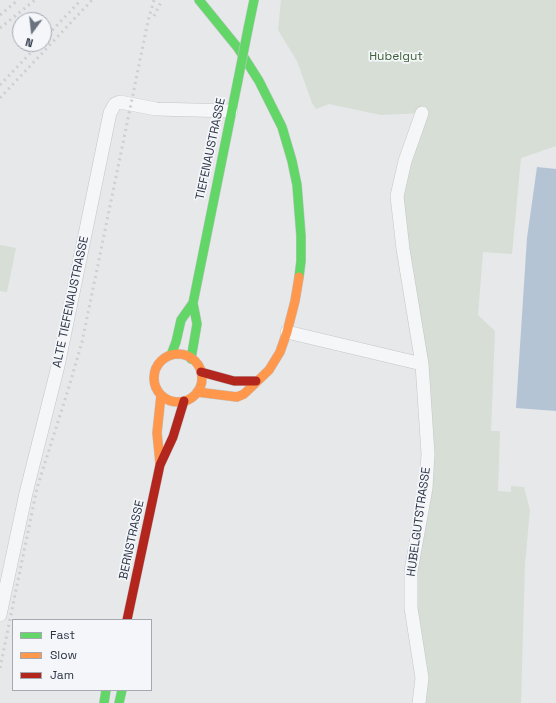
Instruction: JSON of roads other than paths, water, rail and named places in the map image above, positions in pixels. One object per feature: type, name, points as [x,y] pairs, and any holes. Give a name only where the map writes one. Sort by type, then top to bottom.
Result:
[{"type":"main road","points":[[197,392],[237,397],[244,394],[268,370],[280,352],[287,332],[295,301],[301,261],[298,193],[292,161],[282,127],[259,81],[238,48],[198,0]]},
{"type":"main road","name":"TIEFENAUSTRASSE","points":[[192,359],[197,324],[193,304],[254,0]]},
{"type":"main road","name":"TIEFENAUSTRASSE","points":[[171,356],[181,320],[193,304]]},
{"type":"main road","points":[[182,355],[192,359],[197,364],[201,372],[202,380],[197,392],[191,398],[184,401],[170,400],[162,395],[155,386],[154,375],[158,364],[171,356],[182,355]]},
{"type":"main road","points":[[201,372],[234,381],[256,381]]},
{"type":"main road","name":"BERNSTRASSE","points":[[160,465],[157,433],[162,395]]},
{"type":"main road","name":"BERNSTRASSE","points":[[127,619],[160,465],[173,437],[184,401]]},
{"type":"main road","points":[[104,703],[106,691]]},
{"type":"main road","points":[[119,703],[122,691]]},
{"type":"street","name":"ALTE TIEFENAUSTRASSE","points":[[0,615],[26,492],[60,358],[108,120],[112,107],[120,102],[156,109],[231,111]]},
{"type":"street","name":"HUBELGUTSTRASSE","points":[[419,703],[422,678],[412,608],[411,585],[413,557],[428,471],[422,364],[403,249],[397,196],[405,161],[422,113]]},
{"type":"street","points":[[287,332],[422,364]]},
{"type":"water","points":[[537,167],[556,169],[556,411],[516,408],[527,238]]},
{"type":"railway","points":[[0,15],[18,0]]},
{"type":"railway","points":[[0,28],[35,0]]},
{"type":"railway","points":[[52,31],[81,0]]},
{"type":"railway","points":[[0,98],[92,0]]},
{"type":"railway","points":[[0,668],[37,488],[82,342],[148,21],[154,0]]},
{"type":"railway","points":[[154,16],[162,0]]},
{"type":"railway","points":[[0,85],[31,52]]},
{"type":"park label","name":"Hubelgut","points":[[396,57]]}]
